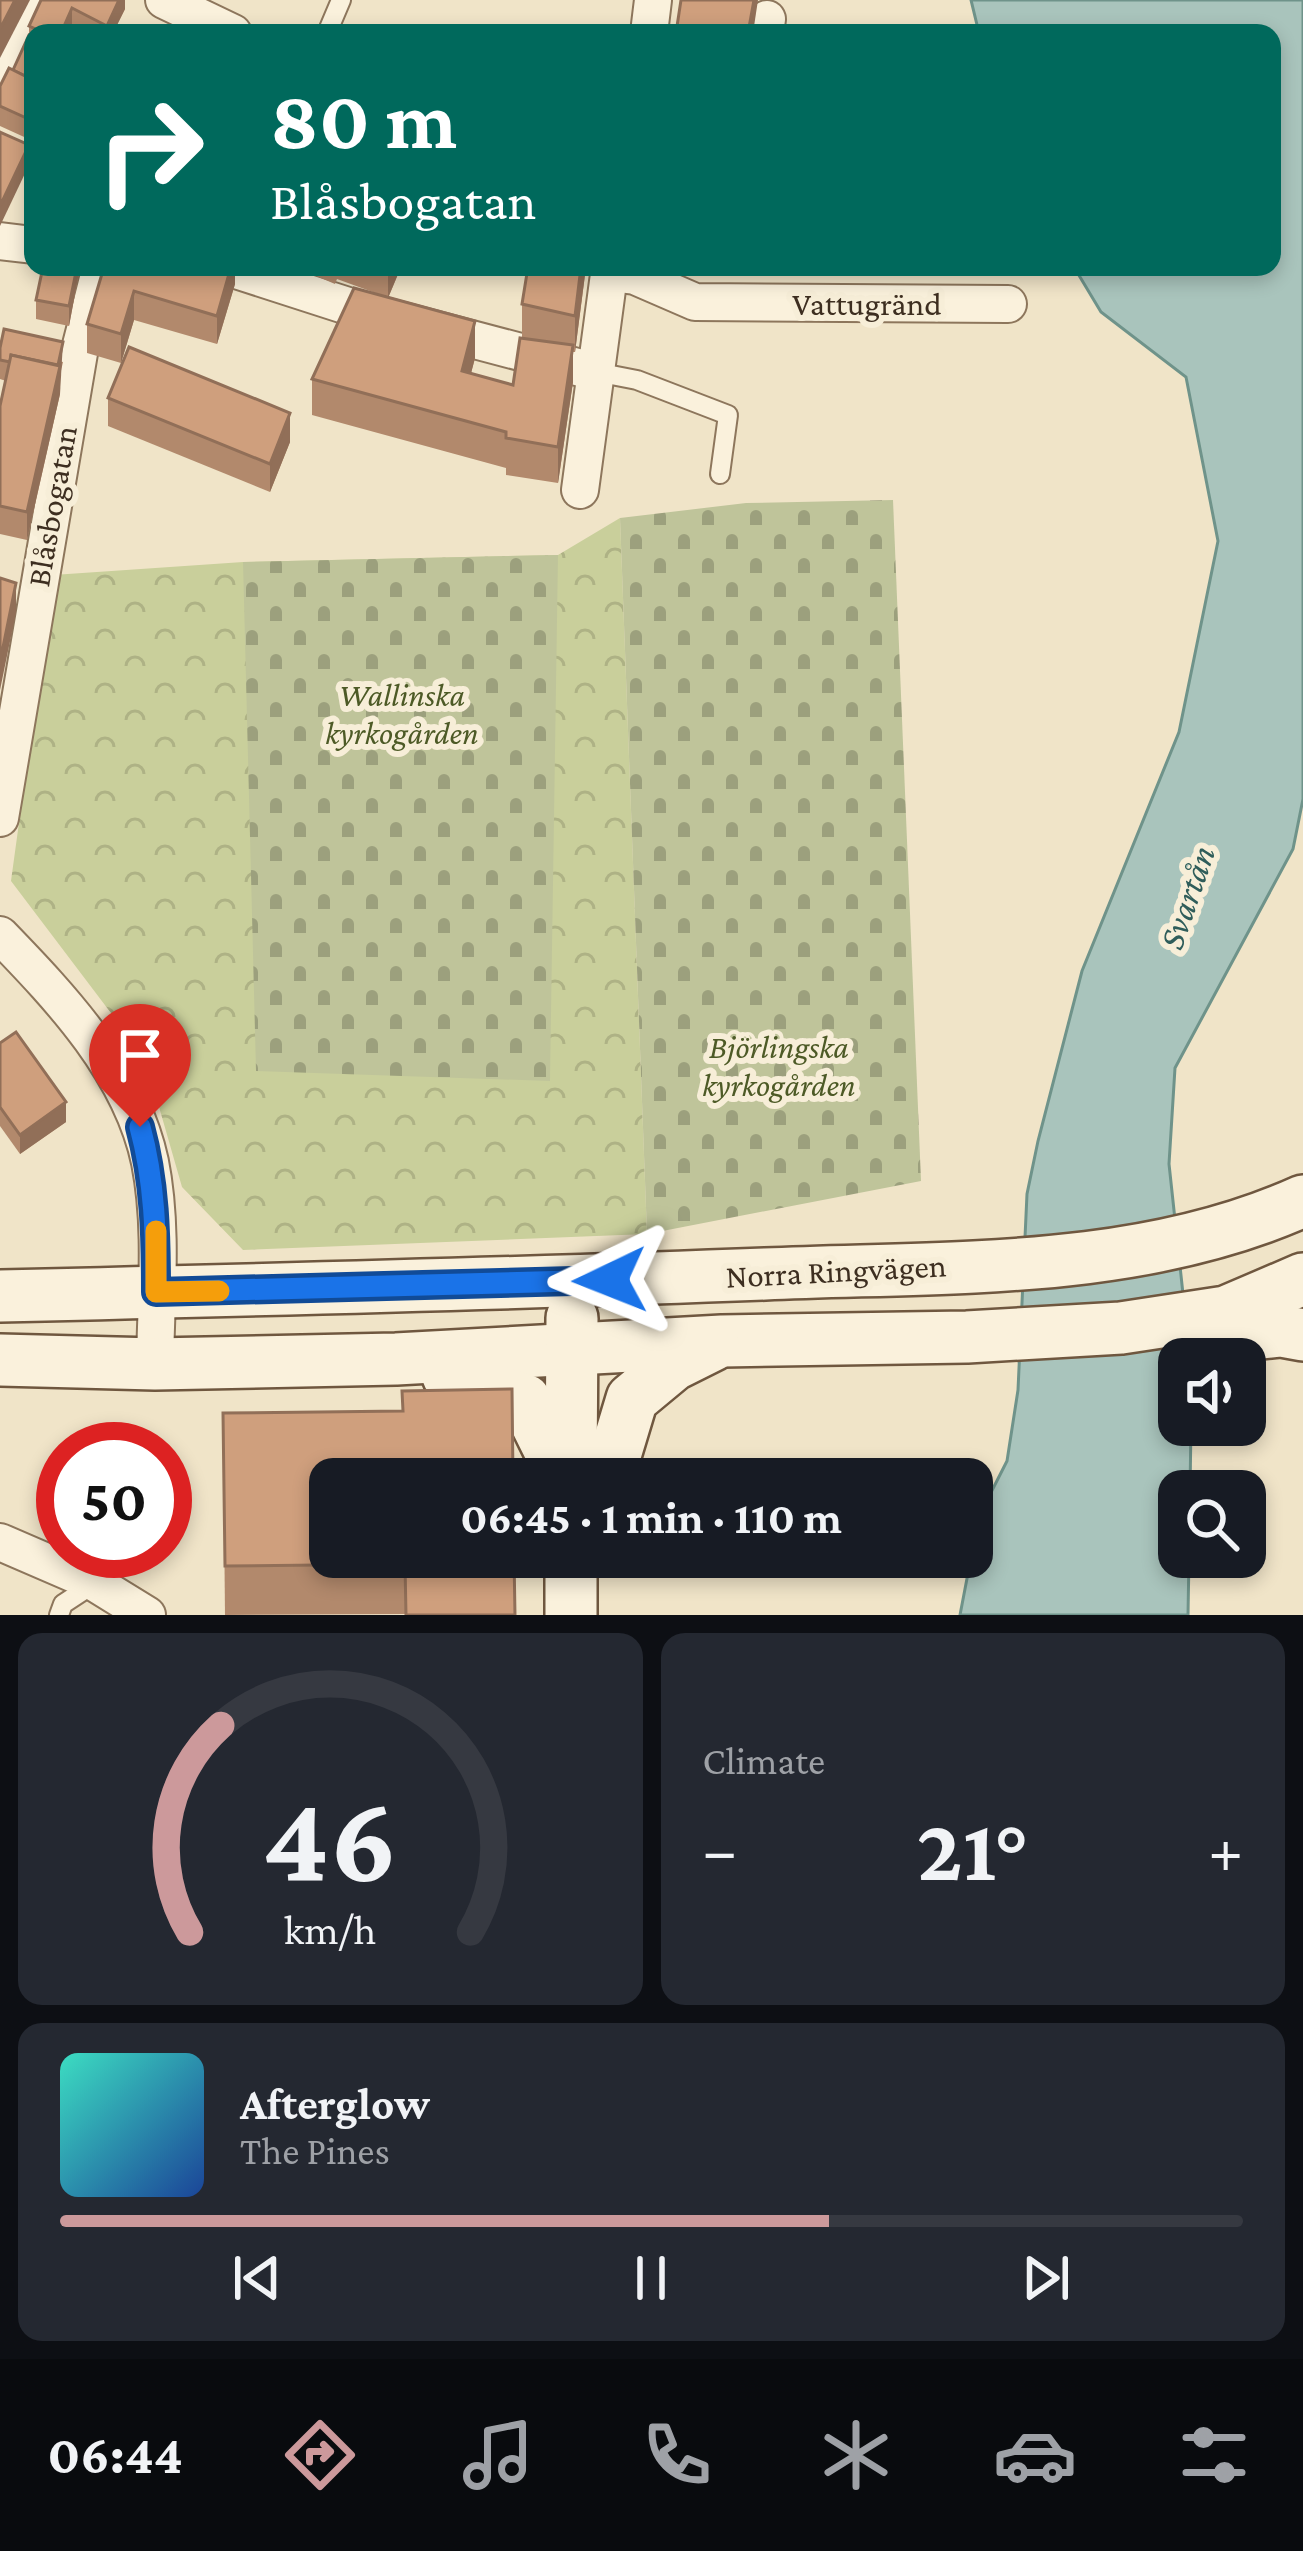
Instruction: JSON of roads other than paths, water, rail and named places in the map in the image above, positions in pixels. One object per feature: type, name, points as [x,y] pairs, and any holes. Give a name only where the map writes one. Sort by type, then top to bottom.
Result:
[{"type":"main road","name":"Norra Ringvägen","points":[[0,1296],[573,1282],[1114,1254],[1252,1224],[1303,1201]]},
{"type":"main road","points":[[1252,1224],[1303,1244]]},
{"type":"main road","points":[[571,1349],[611,1313],[846,1298],[891,1268]]},
{"type":"main road","name":"Norra Ringvägen","points":[[0,1360],[155,1364],[396,1359],[722,1341],[1121,1328],[1226,1312],[1303,1279]]},
{"type":"main road","points":[[568,1458],[573,1282]]},
{"type":"main road","points":[[1121,1328],[1139,1346],[1280,1331],[1303,1335]]},
{"type":"main road","points":[[614,1458],[632,1399],[673,1365],[722,1341]]},
{"type":"main road","points":[[396,1359],[525,1400],[556,1458]]},
{"type":"main road","points":[[571,1578],[571,1615]]},
{"type":"street","points":[[164,0],[210,24]]},
{"type":"street","points":[[0,89],[24,40]]},
{"type":"street","name":"Blåsbogatan","points":[[0,818],[17,593],[99,276]]},
{"type":"street","points":[[255,276],[354,308],[596,373]]},
{"type":"street","points":[[580,490],[609,276]]},
{"type":"street","name":"Vattugränd","points":[[635,276],[695,302],[729,285],[1008,304]]},
{"type":"street","points":[[0,935],[37,973],[109,1064],[130,1101],[150,1164],[156,1222],[155,1364]]},
{"type":"street","points":[[0,1542],[95,1583],[148,1615]]},
{"type":"lane","points":[[596,373],[637,380],[728,415],[720,474]]},
{"type":"lane","points":[[59,1615],[63,1604],[95,1583]]},
{"type":"water","name":"Svartån","points":[[971,0],[1303,0],[1303,799],[1293,849],[1175,1068],[1169,1164],[1188,1338],[1158,1338],[1158,1446],[1191,1446],[1190,1470],[1158,1470],[1158,1578],[1189,1578],[1188,1615],[960,1615],[967,1578],[993,1578],[993,1488],[1007,1461],[1018,1390],[1027,1194],[1038,1141],[1082,971],[1179,732],[1218,541],[1186,377],[1101,312],[1079,276],[1281,276],[1281,24],[977,24]]},
{"type":"park label","name":"Wallinska kyrkogården","points":[[402,713]]},
{"type":"park label","name":"Björlingska kyrkogården","points":[[779,1065]]}]
